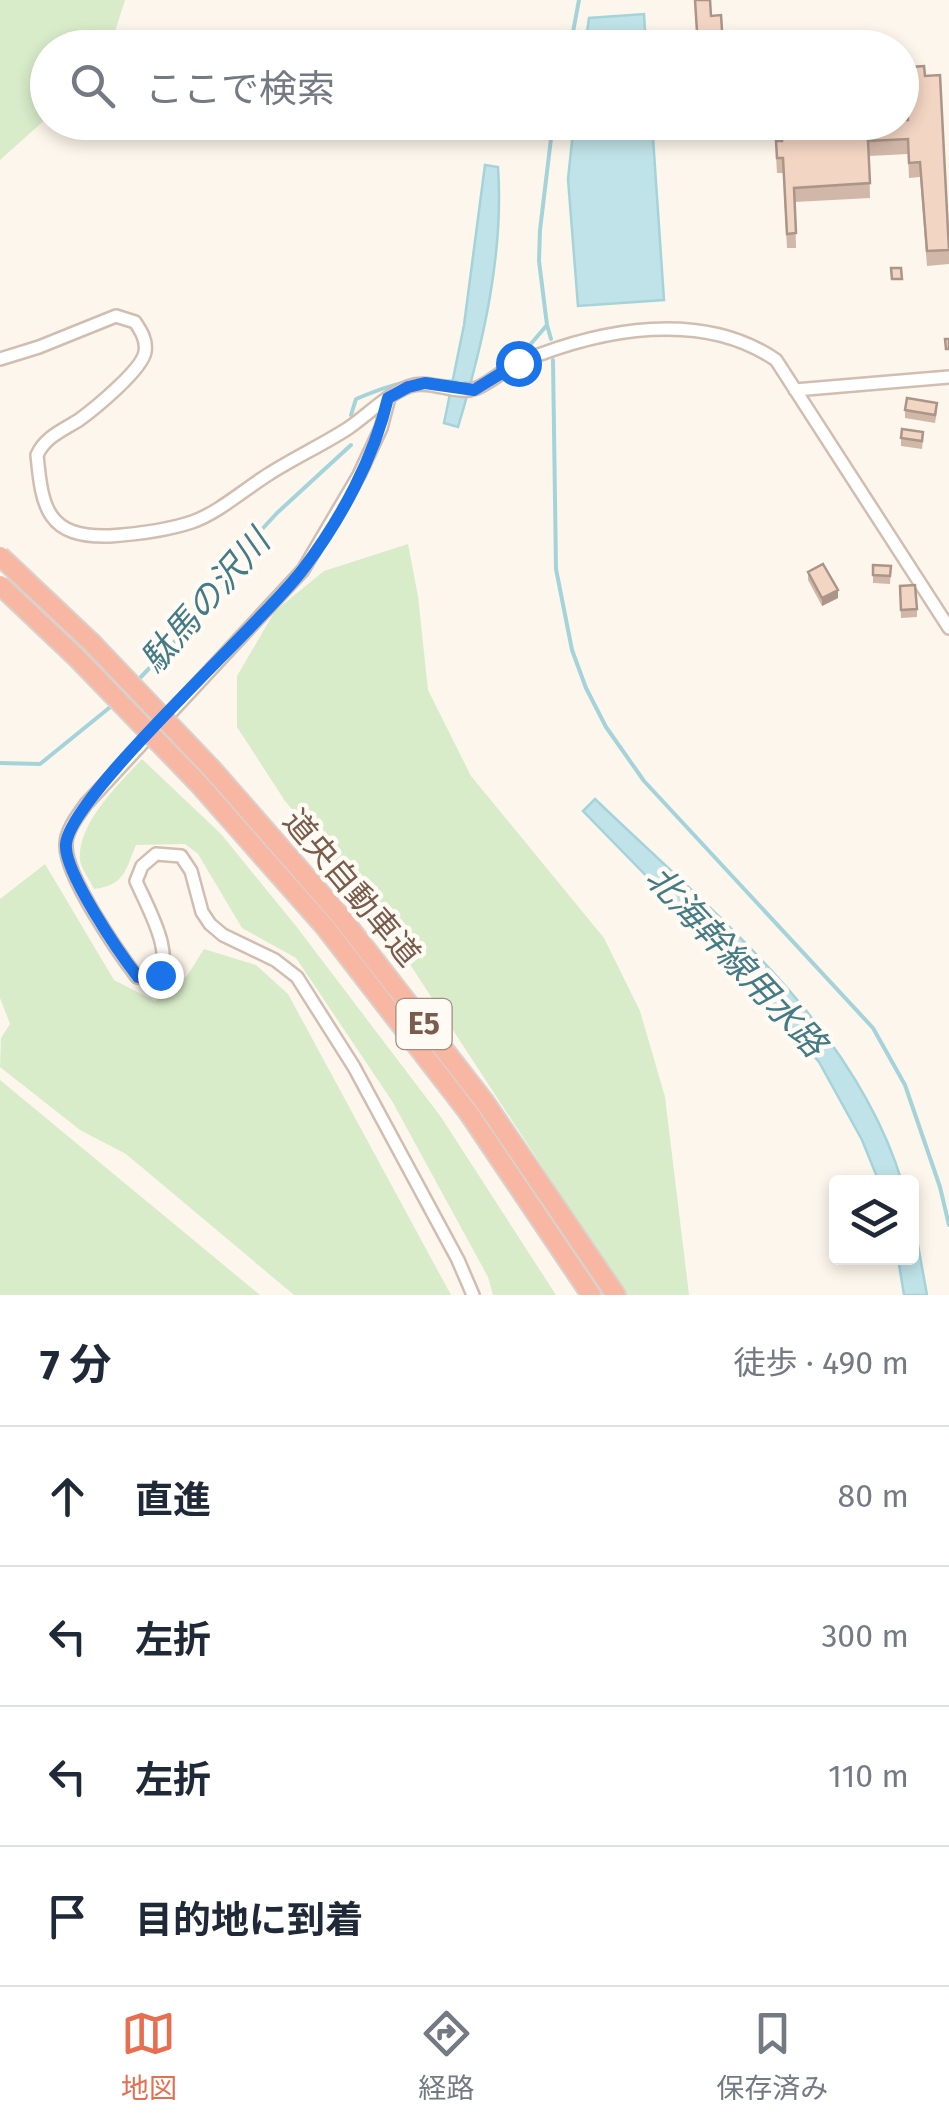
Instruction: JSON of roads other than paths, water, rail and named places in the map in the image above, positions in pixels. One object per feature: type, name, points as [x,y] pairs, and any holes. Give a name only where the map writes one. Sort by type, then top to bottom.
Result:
[{"type":"highway","name":"道央自動車道","points":[[0,556],[92,644],[212,770],[338,912],[484,1101],[616,1295]]},
{"type":"highway","name":"道央自動車道","points":[[0,585],[197,782],[324,927],[468,1112],[591,1295]]},
{"type":"street","points":[[0,359],[116,316],[136,322],[144,335],[145,351],[130,374],[81,418],[55,434],[37,455],[45,511],[60,526],[97,536],[146,534],[195,521],[408,387],[425,383],[474,390],[518,363],[574,343],[690,328],[723,334],[755,345],[776,360],[949,628]]},
{"type":"street","points":[[795,390],[949,377]]},
{"type":"street","points":[[388,398],[381,428],[360,475],[303,570],[86,804],[65,845],[78,882],[138,977],[152,980],[164,966],[162,944],[136,881],[142,866],[156,854],[182,856],[210,924],[275,960],[297,977],[354,1068],[473,1295]]},
{"type":"water","points":[[644,14],[645,30],[587,30],[589,18]]},
{"type":"water","points":[[572,140],[653,140],[664,300],[578,306],[568,179]]},
{"type":"water","points":[[485,165],[498,167],[495,266],[476,364],[458,427],[444,423],[464,325]]},
{"type":"water","name":"北海幹線用水路","points":[[595,799],[774,973],[850,1071],[880,1125],[899,1175],[876,1175],[862,1140],[819,1062],[742,974],[583,811]]},
{"type":"water","points":[[919,1251],[927,1295],[904,1295],[899,1265],[919,1265]]},
{"type":"waterway","name":"駄馬の沢川","points":[[573,30],[579,0]]},
{"type":"waterway","name":"駄馬の沢川","points":[[465,383],[475,384],[529,346],[547,325],[539,261],[551,140]]},
{"type":"waterway","points":[[547,325],[551,339]]},
{"type":"waterway","points":[[553,360],[556,569],[572,650],[586,688],[606,727],[644,781],[873,1028],[905,1085],[949,1225]]},
{"type":"waterway","name":"駄馬の沢川","points":[[351,415],[356,399],[382,389],[416,381],[456,382]]},
{"type":"waterway","name":"駄馬の沢川","points":[[138,680],[228,582],[228,566],[277,513],[351,445]]},
{"type":"waterway","name":"駄馬の沢川","points":[[0,763],[40,764],[114,704]]}]
